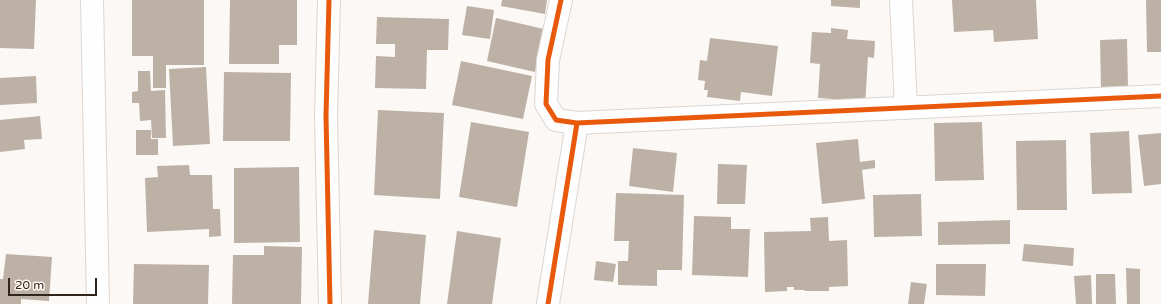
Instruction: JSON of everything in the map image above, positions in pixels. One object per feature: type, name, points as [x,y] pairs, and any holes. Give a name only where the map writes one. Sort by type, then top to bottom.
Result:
[{"type":"street","points":[[92,0],[98,304]]},
{"type":"street","points":[[329,0],[326,116],[330,304]]},
{"type":"street","points":[[561,0],[548,60],[546,104],[556,120],[577,123],[1161,96]]},
{"type":"street","points":[[901,0],[906,108]]},
{"type":"street","points":[[548,304],[577,123]]},
{"type":"building","points":[[0,0],[36,0],[34,49],[0,48]]},
{"type":"building","points":[[132,0],[204,0],[204,65],[166,65],[166,88],[153,88],[153,56],[132,56]]},
{"type":"building","points":[[230,0],[297,0],[297,45],[279,45],[279,64],[229,64]]},
{"type":"building","points":[[502,0],[547,0],[545,14],[501,6]]},
{"type":"building","points":[[831,0],[860,0],[860,8],[831,6]]},
{"type":"building","points":[[952,0],[1036,0],[1038,39],[994,42],[993,30],[954,32]]},
{"type":"building","points":[[1146,0],[1161,0],[1161,52],[1147,52]]},
{"type":"building","points":[[467,6],[494,10],[490,39],[462,35]]},
{"type":"building","points":[[377,17],[449,19],[448,50],[427,50],[426,89],[375,88],[376,56],[395,57],[395,44],[376,44]]},
{"type":"building","points":[[496,18],[544,29],[535,72],[487,61]]},
{"type":"building","points":[[831,28],[848,30],[847,39],[875,41],[874,58],[868,57],[865,106],[849,100],[818,98],[820,64],[810,63],[812,32],[831,33]]},
{"type":"building","points":[[710,38],[778,46],[772,96],[741,92],[740,101],[707,97],[708,90],[704,90],[705,81],[698,80],[700,60],[707,61]]},
{"type":"building","points":[[1127,39],[1128,88],[1101,89],[1100,40]]},
{"type":"building","points":[[461,61],[532,76],[523,119],[452,105]]},
{"type":"building","points":[[206,67],[210,144],[173,146],[169,69]]},
{"type":"building","points":[[138,71],[150,71],[151,91],[165,90],[166,138],[152,138],[151,120],[140,121],[139,103],[132,103],[132,92],[138,91]]},
{"type":"building","points":[[224,72],[291,73],[290,141],[223,141]]},
{"type":"building","points":[[36,76],[37,103],[0,105],[0,78]]},
{"type":"building","points":[[378,110],[444,113],[440,199],[374,195]]},
{"type":"building","points":[[40,116],[42,139],[24,140],[25,149],[0,152],[0,120]]},
{"type":"building","points":[[471,122],[529,132],[517,207],[459,197]]},
{"type":"building","points":[[982,122],[984,180],[935,181],[934,123]]},
{"type":"building","points":[[136,130],[151,130],[151,139],[158,139],[158,155],[136,155]]},
{"type":"building","points":[[1129,131],[1132,193],[1092,194],[1090,133]]},
{"type":"building","points":[[1161,133],[1161,184],[1144,186],[1138,135]]},
{"type":"building","points":[[858,139],[860,162],[875,160],[875,168],[862,170],[865,199],[822,204],[816,143]]},
{"type":"building","points":[[1066,140],[1067,210],[1017,210],[1016,141]]},
{"type":"building","points":[[633,148],[677,153],[673,192],[629,186]]},
{"type":"building","points":[[718,164],[747,165],[745,204],[717,204]]},
{"type":"building","points":[[189,165],[190,175],[212,175],[213,209],[220,209],[221,236],[209,237],[209,229],[147,232],[145,178],[158,177],[157,166]]},
{"type":"building","points":[[299,167],[300,242],[234,243],[234,168]]},
{"type":"building","points":[[616,193],[684,195],[682,270],[657,270],[657,286],[618,285],[618,261],[628,261],[629,241],[614,241]]},
{"type":"building","points":[[921,194],[922,236],[874,237],[873,195]]},
{"type":"building","points":[[694,216],[731,217],[731,229],[750,229],[748,277],[692,275]]},
{"type":"building","points":[[828,217],[829,241],[847,240],[848,286],[829,287],[829,291],[804,291],[805,290],[794,290],[794,287],[787,287],[787,291],[765,292],[764,232],[811,231],[810,218]]},
{"type":"building","points":[[1010,220],[1010,244],[938,245],[938,222]]},
{"type":"building","points":[[374,230],[426,235],[420,304],[368,304]]},
{"type":"building","points":[[457,231],[501,238],[492,304],[447,304]]},
{"type":"building","points":[[1024,244],[1074,248],[1073,266],[1022,261]]},
{"type":"building","points":[[264,246],[302,247],[301,304],[232,304],[233,255],[264,255]]},
{"type":"building","points":[[6,254],[52,257],[49,301],[21,299],[21,304],[0,304],[0,279],[3,279]]},
{"type":"building","points":[[596,261],[616,264],[613,282],[594,280]]},
{"type":"building","points":[[134,264],[209,265],[208,304],[133,304]]},
{"type":"building","points":[[936,264],[986,264],[985,296],[936,295]]},
{"type":"building","points":[[1126,268],[1140,269],[1140,304],[1127,304]]},
{"type":"building","points":[[1096,274],[1115,274],[1116,304],[1096,304]]},
{"type":"building","points":[[1091,275],[1092,304],[1076,304],[1074,276]]},
{"type":"building","points":[[911,282],[927,284],[924,304],[908,304]]},
{"type":"cycle path","points":[[329,0],[326,116],[330,304]]},
{"type":"cycle path","points":[[548,304],[577,123],[556,120],[546,104],[548,60],[561,0]]},
{"type":"cycle path","points":[[577,123],[1161,96]]}]
